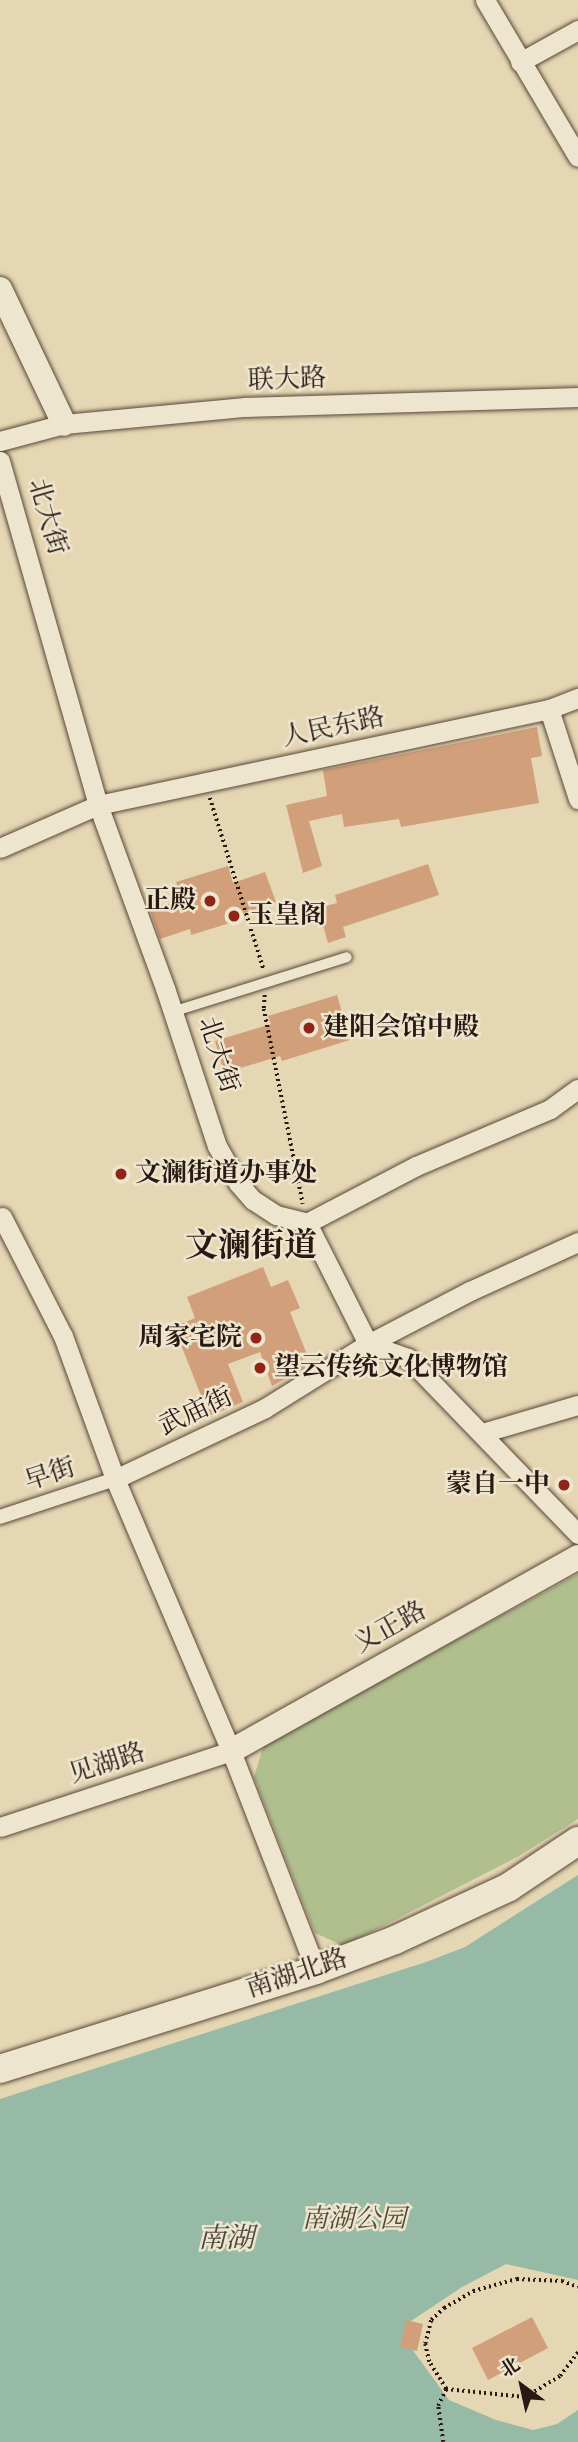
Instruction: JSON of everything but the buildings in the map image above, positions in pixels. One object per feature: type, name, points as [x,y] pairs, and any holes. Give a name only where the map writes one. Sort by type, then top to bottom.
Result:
[{"type":"main road","name":"南湖北路","points":[[0,2069],[316,1970],[395,1940],[509,1888],[578,1841]]},
{"type":"street","points":[[485,0],[578,158]]},
{"type":"street","points":[[520,62],[578,30]]},
{"type":"street","points":[[0,289],[64,424]]},
{"type":"street","name":"联大路","points":[[0,441],[64,424],[245,407],[578,397]]},
{"type":"street","name":"北大街","points":[[0,461],[98,805],[173,1012],[217,1146],[238,1183],[253,1200],[276,1215],[307,1223]]},
{"type":"street","name":"人民东路","points":[[0,848],[98,805],[550,709],[578,698]]},
{"type":"street","points":[[550,709],[578,799]]},
{"type":"street","points":[[578,1089],[550,1109],[416,1166],[307,1223],[368,1345],[408,1358],[578,1534]]},
{"type":"street","points":[[1,1216],[63,1336],[115,1479],[231,1751],[316,1970]]},
{"type":"street","name":"武庙街","points":[[115,1479],[265,1408],[368,1345],[470,1291],[578,1242]]},
{"type":"street","points":[[481,1433],[578,1405]]},
{"type":"street","name":"早街","points":[[0,1517],[115,1479]]},
{"type":"street","name":"义正路","points":[[231,1751],[578,1557]]},
{"type":"street","name":"见湖路","points":[[0,1827],[231,1751]]},
{"type":"lane","points":[[173,1012],[347,957]]},
{"type":"path","points":[[205,782],[247,920],[264,963],[264,1009],[307,1223]]},
{"type":"path","points":[[446,2389],[429,2362],[425,2344],[431,2320],[444,2308],[473,2291],[517,2279],[562,2281],[578,2287]]},
{"type":"path","points":[[446,2389],[525,2397],[559,2375],[578,2351]]},
{"type":"path","points":[[443,2442],[438,2406],[446,2389]]},
{"type":"shaded area","points":[[578,1574],[578,1819],[519,1856],[344,1946],[315,1933],[254,1777],[264,1744]]},
{"type":"water","name":"南湖","points":[[578,1875],[578,2280],[506,2264],[462,2287],[411,2321],[404,2338],[449,2400],[496,2420],[533,2430],[557,2424],[578,2410],[578,2442],[0,2442],[0,2099],[426,1962],[465,1947]]},
{"type":"place","name":"正殿","points":[[210,901]]},
{"type":"place","name":"玉皇阁","points":[[234,916]]},
{"type":"place","name":"建阳会馆中殿","points":[[309,1028]]},
{"type":"place","name":"文澜街道办事处","points":[[121,1174]]},
{"type":"place","name":"周家宅院","points":[[256,1338]]},
{"type":"place","name":"望云传统文化博物馆","points":[[260,1368]]},
{"type":"place","name":"蒙自一中","points":[[564,1485]]},
{"type":"district","name":"文澜街道","points":[[251,1248]]},
{"type":"park label","name":"南湖公园","points":[[354,2220]]}]
